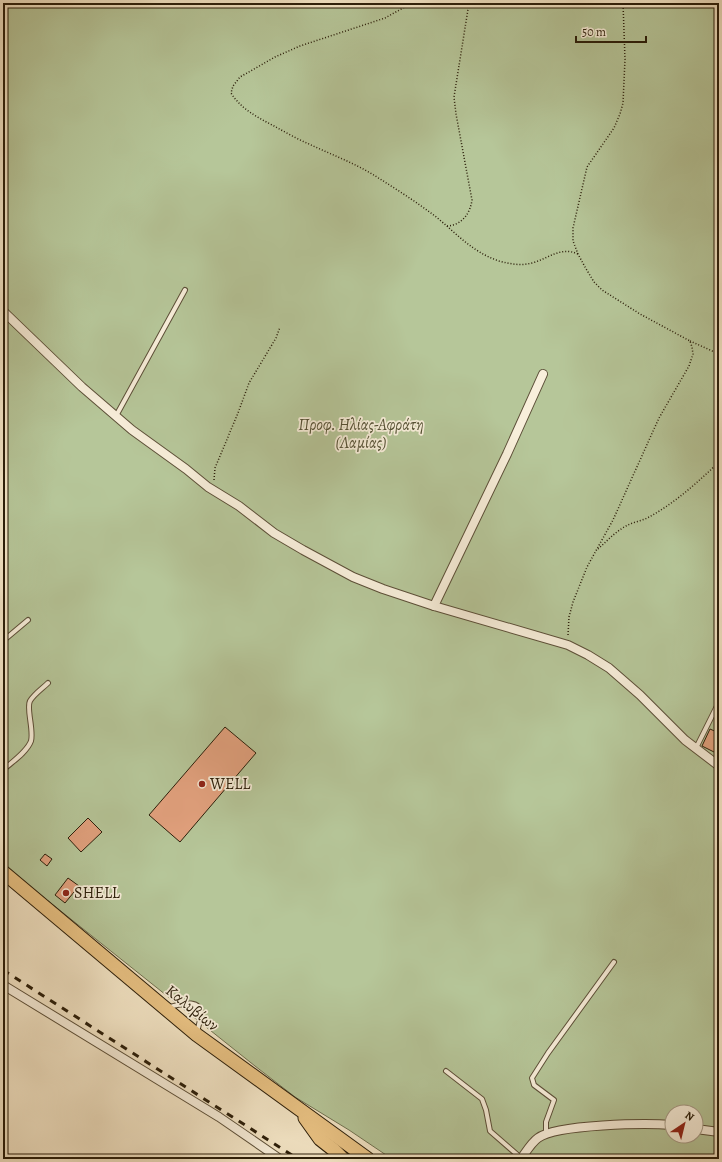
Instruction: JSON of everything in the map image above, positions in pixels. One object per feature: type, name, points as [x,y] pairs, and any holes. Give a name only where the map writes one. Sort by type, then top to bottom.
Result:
[{"type":"main road","name":"Καλυβίων","points":[[3,872],[197,1035],[298,1110],[368,1159]]},
{"type":"main road","points":[[298,1110],[320,1139],[343,1159]]},
{"type":"street","points":[[3,311],[82,387],[148,443],[216,492],[239,506],[274,533],[327,564],[353,577],[383,589],[434,606],[568,646],[588,654],[609,668],[640,695],[674,729],[719,766]]},
{"type":"street","points":[[434,606],[507,454],[543,374]]},
{"type":"street","points":[[3,985],[219,1117],[280,1159]]},
{"type":"street","points":[[521,1159],[538,1137],[553,1132],[616,1125],[664,1126]]},
{"type":"street","points":[[704,1130],[719,1132]]},
{"type":"lane","points":[[116,416],[185,290]]},
{"type":"lane","points":[[3,641],[28,620]]},
{"type":"lane","points":[[3,770],[27,747],[31,740],[32,728],[29,705],[30,701],[48,683]]},
{"type":"lane","points":[[696,748],[719,702]]},
{"type":"lane","points":[[546,1134],[546,1122],[554,1100],[534,1085],[532,1078],[548,1053],[614,962]]},
{"type":"lane","points":[[164,1008],[188,1003],[194,1004],[199,1008],[201,1013],[197,1035]]},
{"type":"lane","points":[[446,1071],[482,1099],[486,1110],[490,1132],[521,1159]]},
{"type":"path","points":[[412,3],[386,18],[300,46],[275,57],[240,77],[233,86],[231,93],[236,102],[247,111],[309,144],[352,163],[371,174],[435,217],[479,252],[499,261],[518,265],[532,263],[563,251],[570,250],[578,254]]},
{"type":"path","points":[[446,226],[457,224],[466,217],[471,209],[472,200],[454,97],[469,3]]},
{"type":"path","points":[[624,3],[625,59],[623,103],[614,128],[587,166],[573,228],[573,241],[578,254],[594,282],[602,290],[640,314],[690,341],[719,354]]},
{"type":"path","points":[[216,492],[214,480],[215,468],[249,383],[276,338],[280,327]]},
{"type":"path","points":[[568,646],[569,617],[573,602],[587,568],[618,508],[659,418],[689,366],[693,354],[690,341]]},
{"type":"path","points":[[596,552],[617,532],[648,517],[668,504],[699,481],[719,462]]},
{"type":"green space","name":"Προφ. Ηλίας-Αφράτη (Λαμίας)","points":[[3,3],[719,3],[719,1159],[392,1159],[349,1130],[295,1097],[3,865]]},
{"type":"building","name":"WELL","points":[[225,727],[256,753],[180,842],[149,815]]},
{"type":"building","points":[[710,729],[719,733],[719,746],[716,753],[702,746]]},
{"type":"building","points":[[88,818],[102,832],[81,852],[68,838]]},
{"type":"building","points":[[45,854],[52,859],[47,866],[40,860]]},
{"type":"building","points":[[68,878],[79,886],[65,903],[55,895]]},
{"type":"railway","points":[[3,970],[298,1159]]},
{"type":"place","name":"WELL","points":[[202,784]]},
{"type":"place","name":"SHELL","points":[[66,893]]}]
